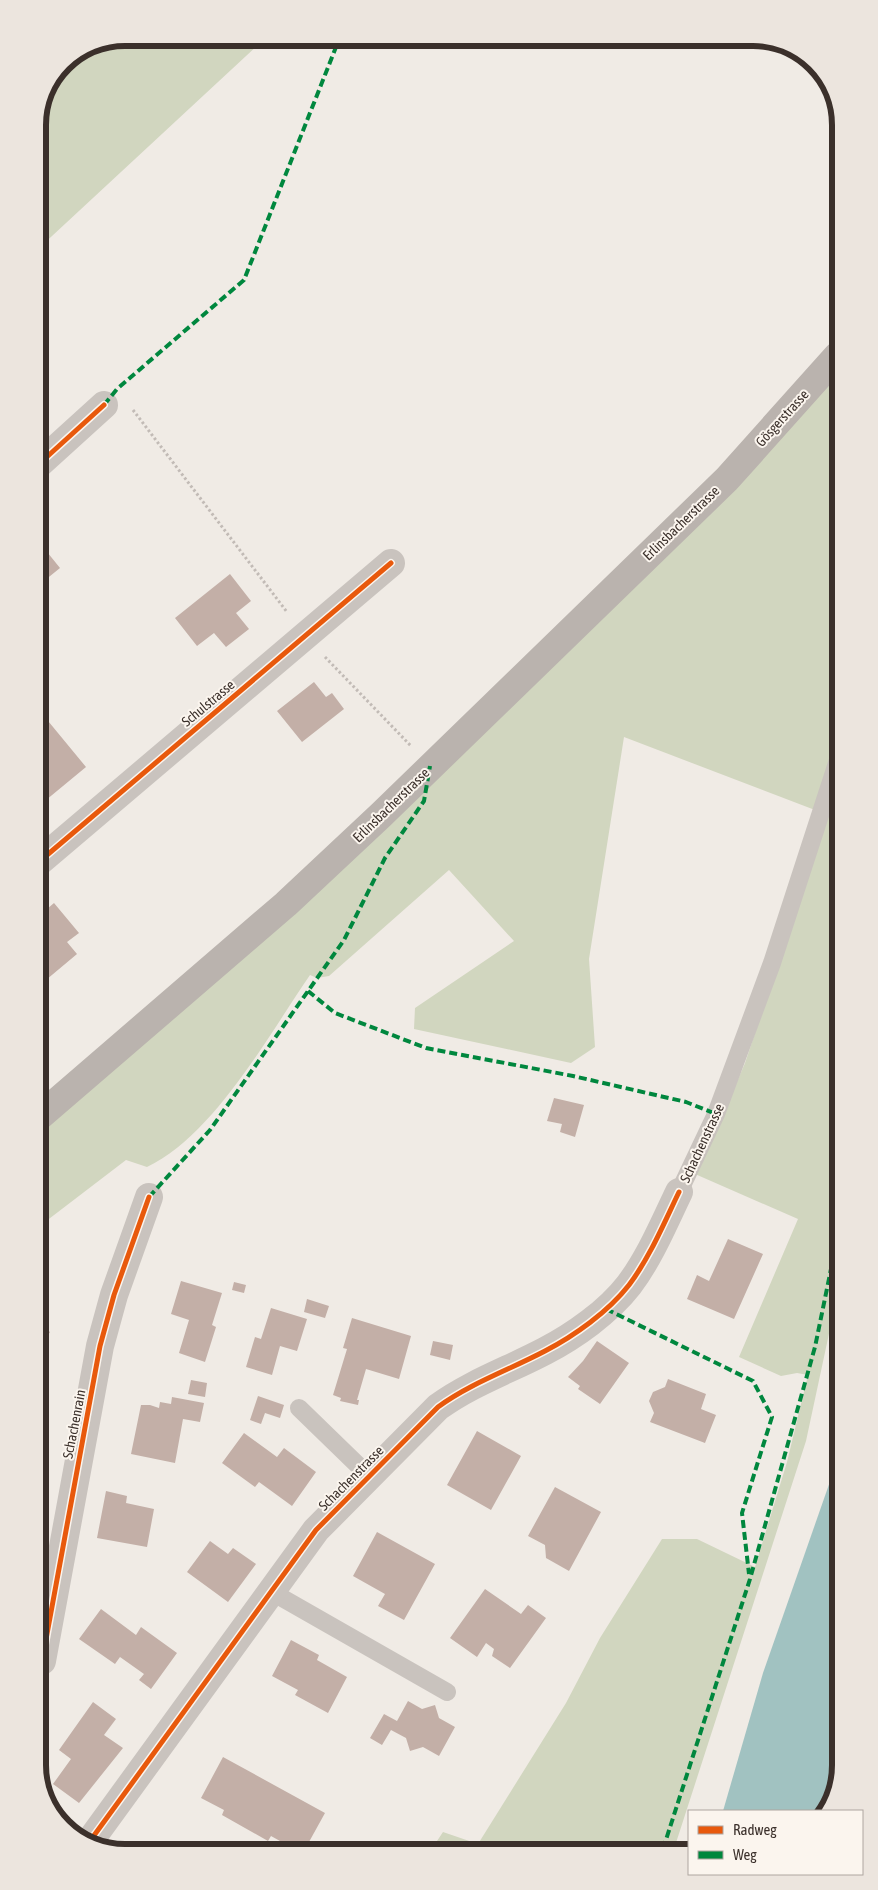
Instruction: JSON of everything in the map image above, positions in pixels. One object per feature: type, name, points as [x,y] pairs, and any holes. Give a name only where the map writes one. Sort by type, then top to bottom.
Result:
[{"type":"main road","name":"Gösgerstrasse","points":[[727,479],[832,361]]},
{"type":"main road","name":"Erlinsbacherstrasse","points":[[46,1111],[286,904],[727,479]]},
{"type":"street","points":[[46,459],[116,405]]},
{"type":"street","name":"Schulstrasse","points":[[46,856],[391,563]]},
{"type":"street","name":"Schachenstrasse","points":[[94,1837],[316,1530],[438,1408],[457,1393],[546,1350],[606,1308],[628,1286],[652,1248],[678,1192]]},
{"type":"street","name":"Schachenrain","points":[[46,1639],[100,1346],[114,1295],[149,1197]]},
{"type":"lane","name":"Schachenstrasse","points":[[678,1192],[716,1114],[753,1016],[832,778]]},
{"type":"lane","points":[[299,1408],[369,1476]]},
{"type":"lane","points":[[270,1591],[447,1692]]},
{"type":"path","points":[[116,405],[305,636],[430,766]]},
{"type":"green space","points":[[257,46],[46,242],[46,120],[54,90],[62,77],[73,66],[100,50],[115,47]]},
{"type":"green space","points":[[832,381],[832,1320],[806,1441],[676,1844],[478,1844],[566,1703],[600,1638],[662,1539],[697,1539],[755,1567],[787,1462],[808,1375],[797,1373],[781,1376],[739,1357],[798,1219],[695,1174],[707,1152],[745,1063],[828,815],[624,737],[589,959],[595,1047],[571,1063],[414,1029],[415,1008],[514,941],[449,870],[329,976],[317,978],[310,975],[238,1082],[195,1132],[172,1152],[147,1167],[126,1160],[46,1221],[46,1128],[270,935]]},
{"type":"green space","points":[[443,1832],[478,1844],[435,1844]]},
{"type":"water","points":[[832,1476],[832,1765],[828,1790],[818,1810],[723,1810],[763,1673]]},
{"type":"building","points":[[46,551],[60,568],[46,579]]},
{"type":"building","points":[[230,574],[251,601],[236,613],[249,629],[226,647],[214,633],[197,646],[175,618]]},
{"type":"building","points":[[314,682],[326,697],[332,693],[344,709],[302,742],[277,711]]},
{"type":"building","points":[[46,718],[86,767],[46,800]]},
{"type":"building","points":[[54,903],[79,933],[67,942],[77,954],[46,980],[46,910]]},
{"type":"building","points":[[554,1098],[584,1105],[575,1137],[560,1132],[562,1124],[547,1121]]},
{"type":"building","points":[[728,1239],[763,1254],[734,1319],[687,1299],[697,1275],[709,1281]]},
{"type":"building","points":[[181,1281],[222,1293],[212,1325],[216,1327],[205,1362],[179,1353],[189,1320],[171,1314]]},
{"type":"building","points":[[234,1282],[246,1285],[244,1293],[232,1290]]},
{"type":"building","points":[[307,1299],[329,1306],[325,1318],[304,1312]]},
{"type":"building","points":[[271,1308],[307,1319],[297,1351],[280,1346],[272,1375],[246,1367],[255,1337],[261,1339]]},
{"type":"building","points":[[352,1318],[411,1336],[399,1379],[366,1369],[357,1400],[359,1400],[358,1405],[340,1401],[341,1398],[333,1395],[347,1349],[343,1348]]},
{"type":"building","points":[[46,1329],[50,1332],[46,1338]]},
{"type":"building","points":[[433,1341],[453,1345],[450,1360],[430,1355]]},
{"type":"building","points":[[597,1341],[629,1363],[600,1404],[578,1389],[580,1386],[568,1377],[583,1361]]},
{"type":"building","points":[[668,1379],[706,1394],[701,1409],[716,1415],[705,1443],[650,1422],[654,1413],[649,1401],[653,1392],[665,1387]]},
{"type":"building","points":[[191,1380],[207,1383],[205,1397],[188,1394]]},
{"type":"building","points":[[258,1396],[284,1405],[280,1418],[265,1413],[261,1424],[250,1420]]},
{"type":"building","points":[[172,1397],[204,1403],[200,1422],[183,1419],[175,1463],[131,1454],[141,1405],[159,1408],[160,1402],[171,1404]]},
{"type":"building","points":[[477,1431],[521,1456],[491,1510],[447,1485]]},
{"type":"building","points":[[244,1433],[277,1457],[284,1448],[316,1472],[292,1506],[259,1482],[255,1487],[222,1463]]},
{"type":"building","points":[[555,1487],[601,1512],[569,1571],[546,1558],[545,1545],[528,1536]]},
{"type":"building","points":[[106,1491],[127,1496],[126,1503],[154,1509],[147,1547],[97,1538]]},
{"type":"building","points":[[377,1532],[435,1564],[404,1620],[378,1606],[385,1594],[353,1576]]},
{"type":"building","points":[[210,1541],[228,1554],[233,1548],[256,1564],[228,1602],[187,1572]]},
{"type":"building","points":[[485,1589],[521,1614],[528,1605],[546,1618],[510,1668],[492,1656],[494,1649],[486,1643],[477,1657],[450,1638]]},
{"type":"building","points":[[101,1609],[136,1635],[141,1627],[177,1653],[151,1689],[139,1680],[144,1674],[120,1657],[115,1664],[79,1639]]},
{"type":"building","points":[[291,1640],[319,1655],[317,1660],[347,1677],[328,1713],[295,1695],[298,1690],[272,1676]]},
{"type":"building","points":[[408,1701],[422,1709],[435,1705],[439,1718],[455,1727],[439,1756],[423,1747],[410,1751],[406,1738],[391,1730],[382,1745],[370,1738],[384,1714],[397,1721]]},
{"type":"building","points":[[93,1702],[116,1719],[104,1735],[123,1748],[79,1803],[53,1784],[71,1759],[59,1750]]},
{"type":"building","points":[[223,1757],[325,1813],[308,1844],[285,1844],[271,1836],[268,1841],[222,1815],[224,1810],[201,1798]]},
{"type":"marked path","points":[[104,405],[117,389],[244,280],[336,46]]},
{"type":"marked path","points":[[149,1197],[210,1130],[344,940],[385,858],[424,801],[430,766]]},
{"type":"marked path","points":[[308,991],[335,1013],[426,1048],[573,1076],[686,1102],[716,1114]]},
{"type":"marked path","points":[[665,1844],[750,1579],[815,1347],[832,1264]]},
{"type":"marked path","points":[[606,1309],[753,1381],[772,1417],[742,1513],[749,1574]]},
{"type":"cycle path","points":[[46,458],[104,405]]},
{"type":"cycle path","points":[[46,856],[391,563]]},
{"type":"cycle path","points":[[93,1837],[316,1530],[438,1407],[477,1384],[556,1345],[579,1331],[611,1305],[629,1285],[644,1263],[679,1192]]},
{"type":"cycle path","points":[[46,1639],[100,1346],[114,1295],[149,1197]]}]
